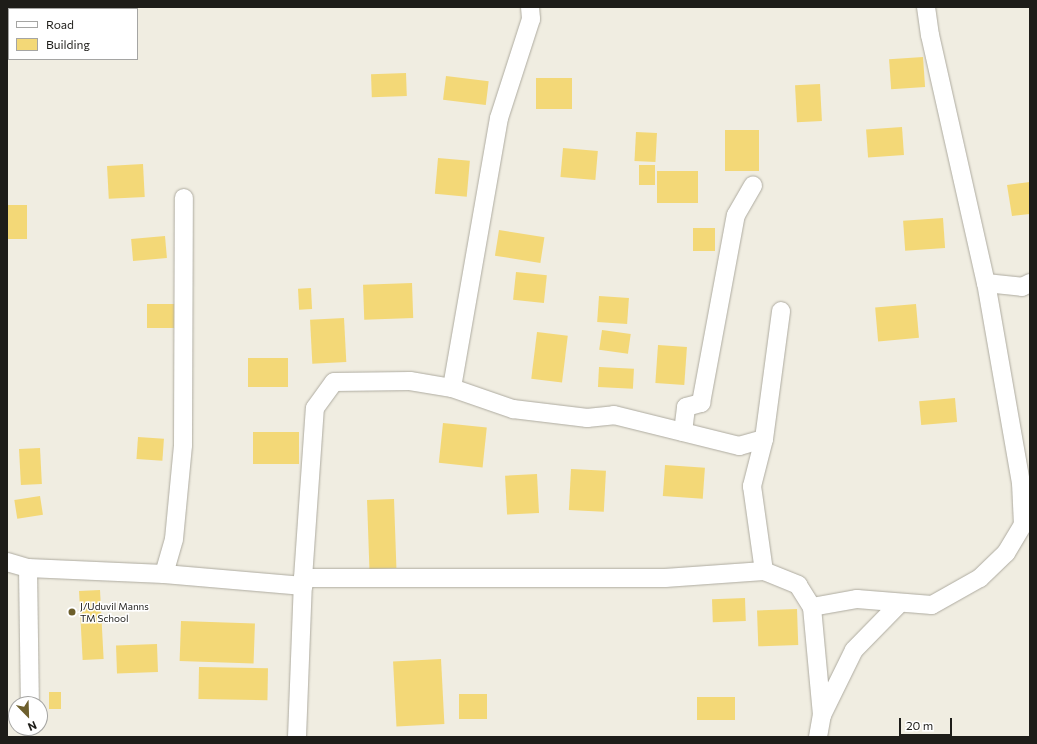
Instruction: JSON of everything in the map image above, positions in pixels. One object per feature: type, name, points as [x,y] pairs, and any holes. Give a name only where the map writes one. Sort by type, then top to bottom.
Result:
[{"type":"street","points":[[452,388],[499,118],[532,19],[530,7]]},
{"type":"street","points":[[812,607],[857,599],[899,604],[932,605],[980,578],[1006,553],[1023,525],[1021,483],[986,283],[930,35],[926,7]]},
{"type":"street","points":[[683,432],[686,407],[701,403],[736,215],[753,186]]},
{"type":"street","points":[[164,574],[174,539],[183,444],[184,198]]},
{"type":"street","points":[[986,283],[1022,287],[1030,283]]},
{"type":"street","points":[[764,571],[752,486],[764,439],[781,311]]},
{"type":"street","points":[[297,737],[303,582],[315,408],[334,382],[410,381],[452,388],[513,409],[587,418],[614,415],[739,446],[764,439]]},
{"type":"street","points":[[7,562],[28,568],[303,582],[665,578],[764,571],[798,585],[812,607],[822,715],[818,737]]},
{"type":"street","points":[[28,568],[30,696]]},
{"type":"street","points":[[822,715],[854,650],[899,604]]},
{"type":"building","points":[[923,57],[925,87],[891,89],[889,59]]},
{"type":"building","points":[[406,73],[407,96],[372,97],[371,74]]},
{"type":"building","points":[[446,76],[489,81],[486,105],[443,100]]},
{"type":"building","points":[[536,78],[572,78],[572,109],[536,109]]},
{"type":"building","points":[[820,84],[822,121],[797,122],[795,85]]},
{"type":"building","points":[[902,127],[904,155],[868,157],[866,130]]},
{"type":"building","points":[[725,130],[759,130],[759,171],[725,171]]},
{"type":"building","points":[[636,132],[657,133],[655,162],[634,161]]},
{"type":"building","points":[[563,148],[598,151],[595,180],[560,177]]},
{"type":"building","points":[[438,158],[470,161],[467,197],[435,194]]},
{"type":"building","points":[[143,164],[145,197],[109,199],[107,166]]},
{"type":"building","points":[[639,165],[655,165],[655,185],[639,185]]},
{"type":"building","points":[[657,171],[698,171],[698,203],[657,203]]},
{"type":"building","points":[[1030,182],[1030,214],[1012,216],[1007,185]]},
{"type":"building","points":[[7,205],[27,205],[27,239],[7,239]]},
{"type":"building","points":[[943,218],[945,248],[905,251],[903,221]]},
{"type":"building","points":[[693,228],[715,228],[715,251],[693,251]]},
{"type":"building","points":[[499,230],[544,237],[540,263],[495,256]]},
{"type":"building","points":[[165,236],[167,258],[133,261],[131,239]]},
{"type":"building","points":[[516,272],[547,275],[544,303],[513,300]]},
{"type":"building","points":[[412,283],[413,318],[364,320],[363,285]]},
{"type":"building","points":[[311,288],[312,309],[299,310],[298,289]]},
{"type":"building","points":[[599,296],[629,298],[627,324],[597,322]]},
{"type":"building","points":[[147,304],[179,304],[179,328],[147,328]]},
{"type":"building","points":[[916,304],[919,338],[878,341],[875,308]]},
{"type":"building","points":[[344,318],[346,362],[312,364],[310,320]]},
{"type":"building","points":[[602,330],[631,334],[628,354],[599,350]]},
{"type":"building","points":[[537,332],[568,336],[562,382],[531,379]]},
{"type":"building","points":[[658,345],[687,347],[684,385],[655,383]]},
{"type":"building","points":[[248,358],[288,358],[288,387],[248,387]]},
{"type":"building","points":[[599,367],[634,369],[633,389],[598,387]]},
{"type":"building","points":[[955,398],[957,422],[921,425],[919,401]]},
{"type":"building","points":[[443,423],[487,428],[483,467],[439,463]]},
{"type":"building","points":[[253,432],[299,432],[299,464],[253,464]]},
{"type":"building","points":[[138,437],[164,439],[162,461],[136,459]]},
{"type":"building","points":[[40,448],[42,484],[21,485],[19,449]]},
{"type":"building","points":[[665,465],[705,468],[703,499],[663,496]]},
{"type":"building","points":[[571,469],[606,471],[604,512],[569,510]]},
{"type":"building","points":[[537,474],[539,513],[507,515],[505,476]]},
{"type":"building","points":[[40,496],[43,515],[17,519],[14,500]]},
{"type":"building","points":[[394,499],[396,568],[369,569],[367,500]]},
{"type":"building","points":[[100,590],[104,659],[83,660],[79,591]]},
{"type":"building","points":[[745,598],[746,621],[713,622],[712,599]]},
{"type":"building","points":[[797,609],[798,645],[758,646],[757,610]]},
{"type":"building","points":[[181,621],[255,624],[254,664],[180,661]]},
{"type":"building","points":[[157,644],[158,672],[117,673],[116,645]]},
{"type":"building","points":[[441,659],[444,724],[396,726],[393,662]]},
{"type":"building","points":[[199,667],[268,668],[267,700],[198,699]]},
{"type":"building","points":[[49,692],[61,692],[61,709],[49,709]]},
{"type":"building","points":[[459,694],[487,694],[487,719],[459,719]]},
{"type":"building","points":[[697,697],[735,697],[735,720],[697,720]]},
{"type":"place","name":"J/Uduvil Manns TM School","points":[[72,612]]}]
